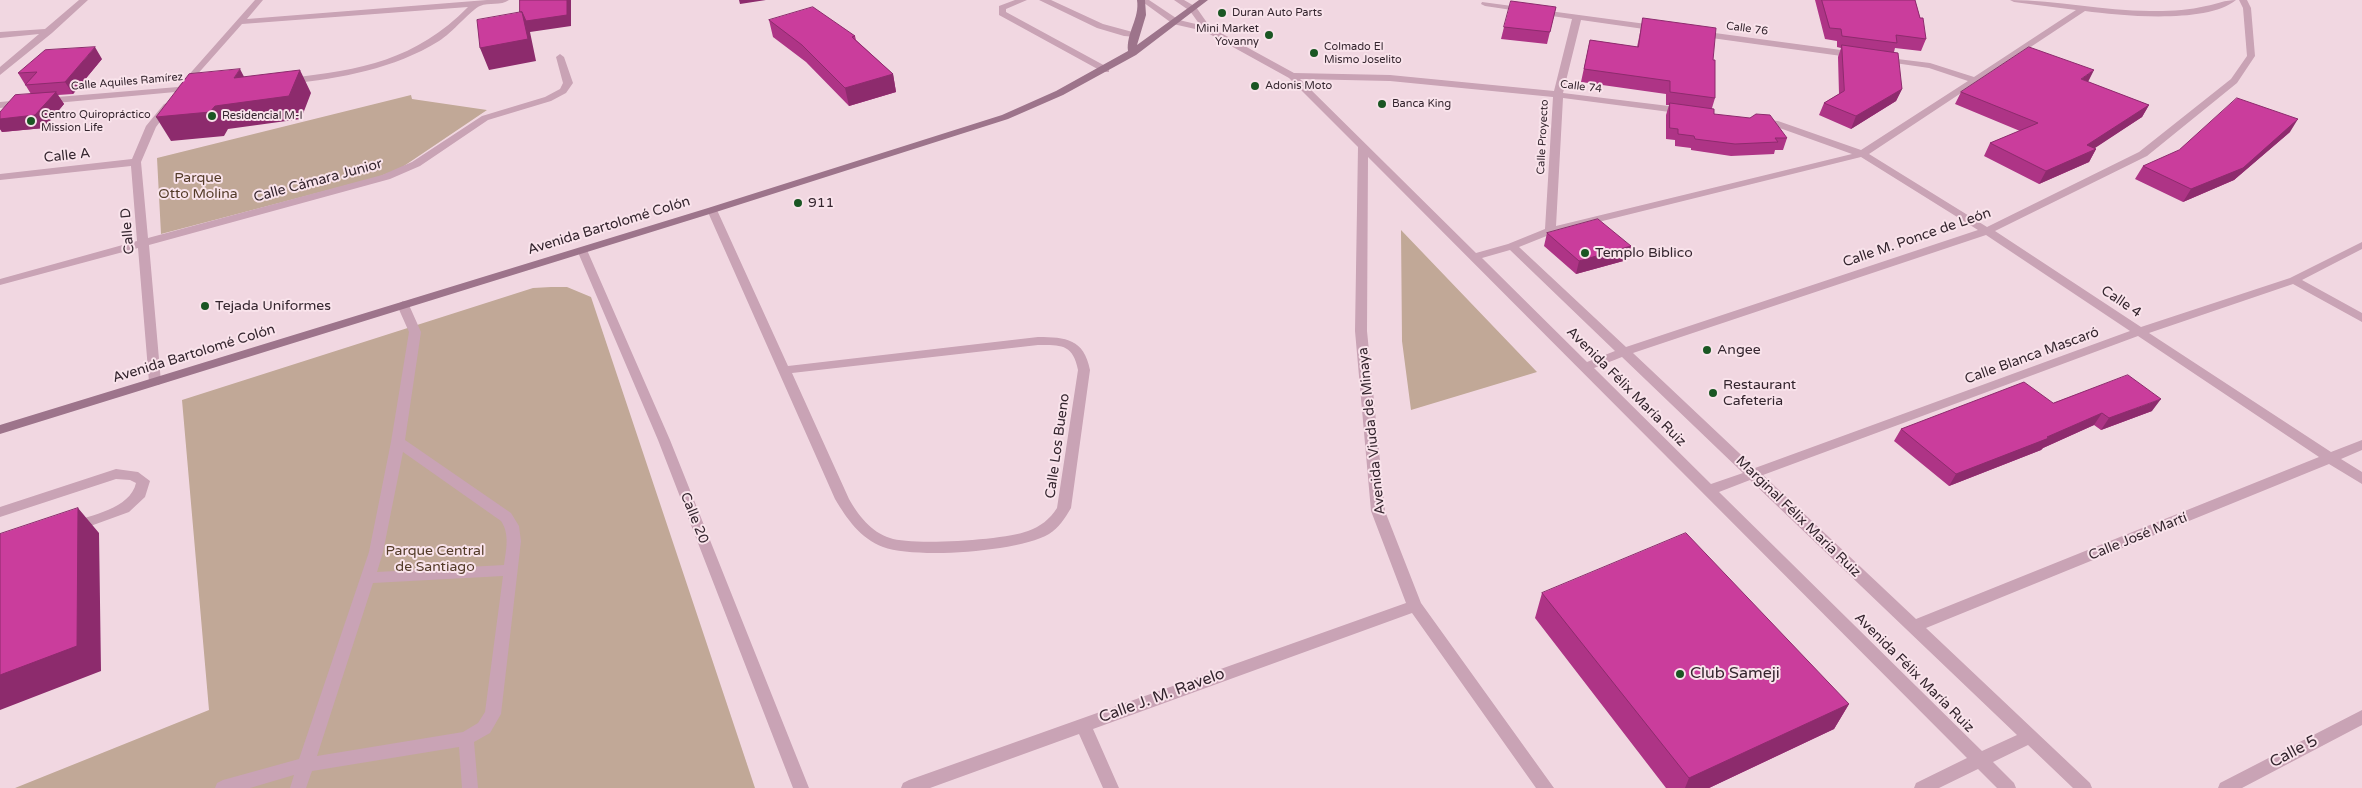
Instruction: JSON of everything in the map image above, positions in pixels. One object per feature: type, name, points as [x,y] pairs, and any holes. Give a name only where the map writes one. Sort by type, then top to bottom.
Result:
[{"type":"main road","points":[[1132,53],[1132,42],[1142,13],[1142,0]]},
{"type":"main road","name":"Avenida Bartolomé Colón","points":[[0,430],[712,210],[1005,117],[1049,99],[1106,70],[1176,22],[1204,0]]},
{"type":"street","points":[[0,72],[84,0]]},
{"type":"street","name":"Calle D","points":[[155,382],[145,243],[136,162],[151,126],[179,89],[259,0]]},
{"type":"street","points":[[241,22],[476,4],[505,0]]},
{"type":"street","points":[[1023,0],[1002,8],[1002,13],[1106,70]]},
{"type":"street","points":[[1043,0],[1108,29],[1136,34]]},
{"type":"street","points":[[1062,8],[1069,0]]},
{"type":"street","points":[[1142,0],[1176,22]]},
{"type":"street","points":[[1178,0],[1193,9]]},
{"type":"street","points":[[2014,0],[2153,13],[2189,12],[2217,6],[2232,0]]},
{"type":"street","name":"Calle M. Ponce de León","points":[[1584,367],[1987,231],[2143,154],[2234,82],[2252,56],[2248,8],[2243,0]]},
{"type":"street","points":[[280,82],[316,78],[389,62],[443,35],[476,4]]},
{"type":"street","points":[[1485,4],[1665,29]]},
{"type":"street","points":[[1474,257],[1512,246],[1550,231],[1862,154],[2084,8]]},
{"type":"street","name":"Avenida Félix María Ruiz","points":[[1193,9],[1207,29]]},
{"type":"street","name":"Calle Proyecto","points":[[1550,231],[1558,96],[1577,17]]},
{"type":"street","name":"Avenida Félix María Ruiz","points":[[1176,22],[1207,29],[1292,76],[2008,788]]},
{"type":"street","points":[[0,35],[49,31]]},
{"type":"street","name":"Calle 76","points":[[1695,33],[1861,56]]},
{"type":"street","name":"Calle Cámara Junior","points":[[0,282],[403,171],[485,118],[548,99],[563,91],[568,83],[560,57]]},
{"type":"street","points":[[1871,57],[1930,66],[1974,80]]},
{"type":"street","name":"Calle 74","points":[[1292,76],[1344,74],[1414,79],[1694,113]]},
{"type":"street","name":"Calle Aquiles Ramírez","points":[[0,105],[207,87]]},
{"type":"street","points":[[1748,119],[1775,123],[1819,137],[1862,154]]},
{"type":"street","name":"Avenida Viuda de Minaya","points":[[1363,146],[1361,331],[1378,511],[1415,606],[1546,788]]},
{"type":"street","name":"Calle 4","points":[[1862,154],[1987,231],[2362,478]]},
{"type":"street","name":"Calle A","points":[[0,177],[136,162]]},
{"type":"street","name":"Calle Los Bueno","points":[[712,210],[786,370],[842,499],[854,519],[869,534],[889,544],[914,546],[1012,541],[1044,530],[1057,521],[1064,508],[1084,370],[1083,357],[1074,346],[1060,341],[1038,341],[786,370]]},
{"type":"street","name":"Calle Blanca Mascaró","points":[[1709,490],[2139,332],[2294,280],[2362,245]]},
{"type":"street","name":"Marginal Félix María Ruiz","points":[[1512,246],[2084,788]]},
{"type":"street","name":"Calle 20","points":[[582,250],[664,440],[801,788]]},
{"type":"street","points":[[2294,280],[2362,318]]},
{"type":"street","points":[[298,788],[376,552],[398,442],[415,332],[403,305]]},
{"type":"street","points":[[223,788],[305,765],[466,739],[484,728],[493,714],[514,541],[512,526],[506,518],[398,442]]},
{"type":"street","name":"Calle José Martí","points":[[1913,627],[2332,459],[2362,445]]},
{"type":"street","points":[[0,512],[116,474],[133,475],[143,481],[140,494],[124,508],[61,531]]},
{"type":"street","points":[[367,578],[510,570]]},
{"type":"street","name":"Calle J. M. Ravelo","points":[[909,788],[1415,606]]},
{"type":"street","name":"Calle 5","points":[[2226,788],[2362,717]]},
{"type":"street","points":[[1083,725],[1111,788]]},
{"type":"street","points":[[1922,788],[2029,737]]},
{"type":"street","points":[[466,739],[470,788]]},
{"type":"green space","name":"Parque Otto Molina","points":[[411,95],[412,99],[487,110],[401,168],[378,177],[161,234],[157,158]]},
{"type":"green space","points":[[1401,230],[1537,372],[1411,410],[1402,341]]},
{"type":"green space","name":"Parque Central de Santiago","points":[[567,287],[591,297],[755,788],[15,788],[209,710],[182,400],[533,288]]},
{"type":"building","points":[[520,0],[567,0],[567,15],[526,21],[522,12],[520,12]]},
{"type":"building","points":[[1822,0],[1915,0],[1920,18],[1923,18],[1926,39],[1896,35],[1897,43],[1842,36],[1841,29],[1830,28]]},
{"type":"building","points":[[1511,1],[1556,7],[1550,32],[1504,27]]},
{"type":"building","points":[[813,7],[855,36],[852,37],[893,74],[845,88],[802,45],[769,20]]},
{"type":"building","points":[[522,12],[528,39],[480,48],[477,20]]},
{"type":"building","points":[[1643,18],[1716,28],[1713,60],[1715,60],[1715,98],[1670,92],[1670,81],[1584,69],[1590,40],[1638,47]]},
{"type":"building","points":[[1842,45],[1898,53],[1902,89],[1856,116],[1824,103],[1844,91]]},
{"type":"building","points":[[95,47],[65,82],[25,85],[37,72],[18,73],[45,50]]},
{"type":"building","points":[[2029,47],[2094,70],[2081,79],[2149,105],[2087,145],[2096,149],[2046,171],[1990,143],[2038,123],[1961,92]]},
{"type":"building","points":[[240,69],[234,78],[300,70],[289,96],[215,106],[210,112],[156,117],[189,74]]},
{"type":"building","points":[[56,92],[35,115],[0,119],[0,112],[15,95]]},
{"type":"building","points":[[2237,98],[2298,119],[2243,168],[2191,189],[2143,166],[2179,150]]},
{"type":"building","points":[[1670,103],[1714,109],[1714,114],[1750,118],[1756,114],[1770,115],[1787,138],[1775,138],[1778,142],[1735,144],[1695,139],[1694,136],[1678,134],[1678,129],[1670,128]]},
{"type":"building","points":[[1598,219],[1631,246],[1579,261],[1547,233]]},
{"type":"building","points":[[2128,375],[2161,399],[2109,418],[2102,413],[2047,437],[2049,438],[1956,474],[1901,429],[2024,382],[2053,403]]},
{"type":"building","points":[[78,508],[77,646],[0,675],[0,534]]},
{"type":"building","name":"Club Sameji","points":[[1686,533],[1849,704],[1689,778],[1542,593]]},
{"type":"place","name":"Duran Auto Parts","points":[[1222,13]]},
{"type":"place","name":"Mini Market Yovanny","points":[[1269,35]]},
{"type":"place","name":"Colmado El Mismo Joselito","points":[[1314,53]]},
{"type":"place","name":"Adonis Moto","points":[[1255,86]]},
{"type":"place","name":"Banca King","points":[[1382,104]]},
{"type":"place","name":"Residencial M-I","points":[[212,116]]},
{"type":"place","name":"Centro Quiropráctico Mission Life","points":[[31,121]]},
{"type":"place","name":"911","points":[[798,203]]},
{"type":"place","name":"Templo Biblico","points":[[1585,253]]},
{"type":"place","name":"Tejada Uniformes","points":[[205,306]]},
{"type":"place","name":"Angee","points":[[1707,350]]},
{"type":"place","name":"Restaurant Cafeteria","points":[[1713,393]]},
{"type":"place","name":"Club Sameji","points":[[1680,674]]}]
